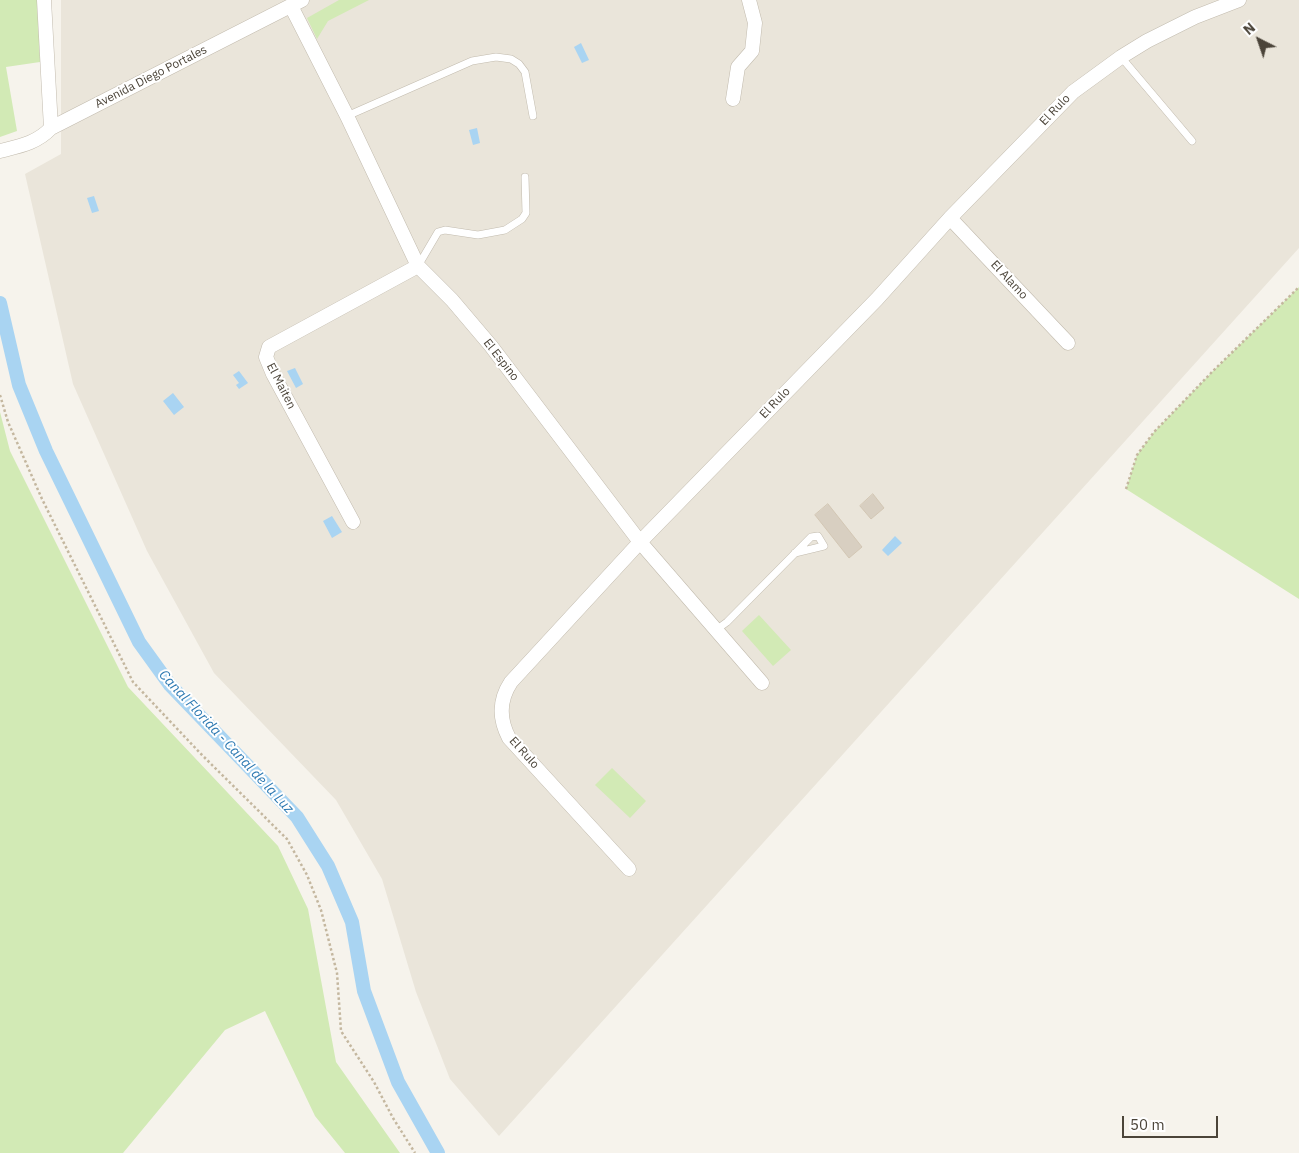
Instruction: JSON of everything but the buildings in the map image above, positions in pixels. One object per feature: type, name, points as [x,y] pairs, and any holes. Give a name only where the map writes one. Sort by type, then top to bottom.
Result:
[{"type":"street","points":[[44,0],[51,128]]},
{"type":"street","points":[[733,99],[738,67],[752,51],[755,23],[749,0]]},
{"type":"street","name":"El Rulo","points":[[630,868],[509,738],[502,723],[501,706],[506,689],[640,542],[877,299],[950,218],[1073,92],[1120,57],[1174,26],[1239,0]]},
{"type":"street","name":"Avenida Diego Portales","points":[[0,151],[25,145],[41,138],[51,128],[297,3]]},
{"type":"street","name":"El Espino","points":[[297,3],[347,116],[418,266],[452,300],[490,346],[640,542],[762,683]]},
{"type":"street","name":"El Alamo","points":[[950,218],[1068,343]]},
{"type":"street","name":"El Maiten","points":[[353,522],[273,374],[266,357],[269,346],[418,266]]},
{"type":"lane","points":[[347,116],[472,61],[496,56],[511,59],[525,72],[534,116]]},
{"type":"lane","points":[[1120,57],[1192,141]]},
{"type":"lane","points":[[418,266],[438,232],[445,230],[478,235],[505,230],[522,220],[526,213],[525,177]]},
{"type":"lane","points":[[716,630],[727,622],[795,553]]},
{"type":"path","points":[[1126,489],[1137,455],[1154,432],[1212,372],[1299,288]]},
{"type":"path","points":[[0,394],[8,422],[42,499],[133,682],[201,754],[287,839],[307,875],[322,910],[337,972],[341,1031],[374,1082],[392,1118],[414,1153]]},
{"type":"shaded area","points":[[61,0],[1299,0],[1299,248],[499,1136],[450,1079],[416,992],[382,879],[336,800],[214,673],[147,551],[73,384],[25,174],[61,154]]},
{"type":"green space","points":[[0,0],[39,0],[40,62],[6,67],[17,131],[0,137]]},
{"type":"green space","points":[[339,0],[369,0],[328,21],[317,39],[307,18]]},
{"type":"green space","points":[[1299,287],[1299,599],[1126,489],[1137,455],[1154,432]]},
{"type":"green space","points":[[0,412],[10,451],[128,687],[278,846],[308,909],[336,1062],[400,1153],[345,1153],[315,1116],[265,1011],[225,1030],[123,1153],[0,1153]]},
{"type":"green space","points":[[759,615],[791,650],[773,666],[742,631]]},
{"type":"green space","points":[[612,768],[646,801],[630,818],[595,785]]},
{"type":"water","points":[[581,43],[589,60],[582,63],[574,47]]},
{"type":"water","points":[[477,128],[480,143],[473,145],[469,130]]},
{"type":"water","points":[[94,196],[99,211],[92,213],[87,198]]},
{"type":"water","points":[[295,368],[303,384],[296,388],[287,371]]},
{"type":"water","points":[[239,371],[248,383],[239,389],[236,385],[239,383],[233,375]]},
{"type":"water","points":[[173,393],[184,407],[174,415],[163,401]]},
{"type":"water","points":[[332,516],[342,532],[332,538],[323,521]]},
{"type":"water","points":[[895,536],[902,543],[888,556],[882,550]]},
{"type":"waterway","name":"Canal Florida - Canal de la Luz","points":[[0,303],[19,385],[46,451],[139,642],[170,685],[297,817],[328,866],[352,922],[364,991],[398,1082],[438,1153]]}]
